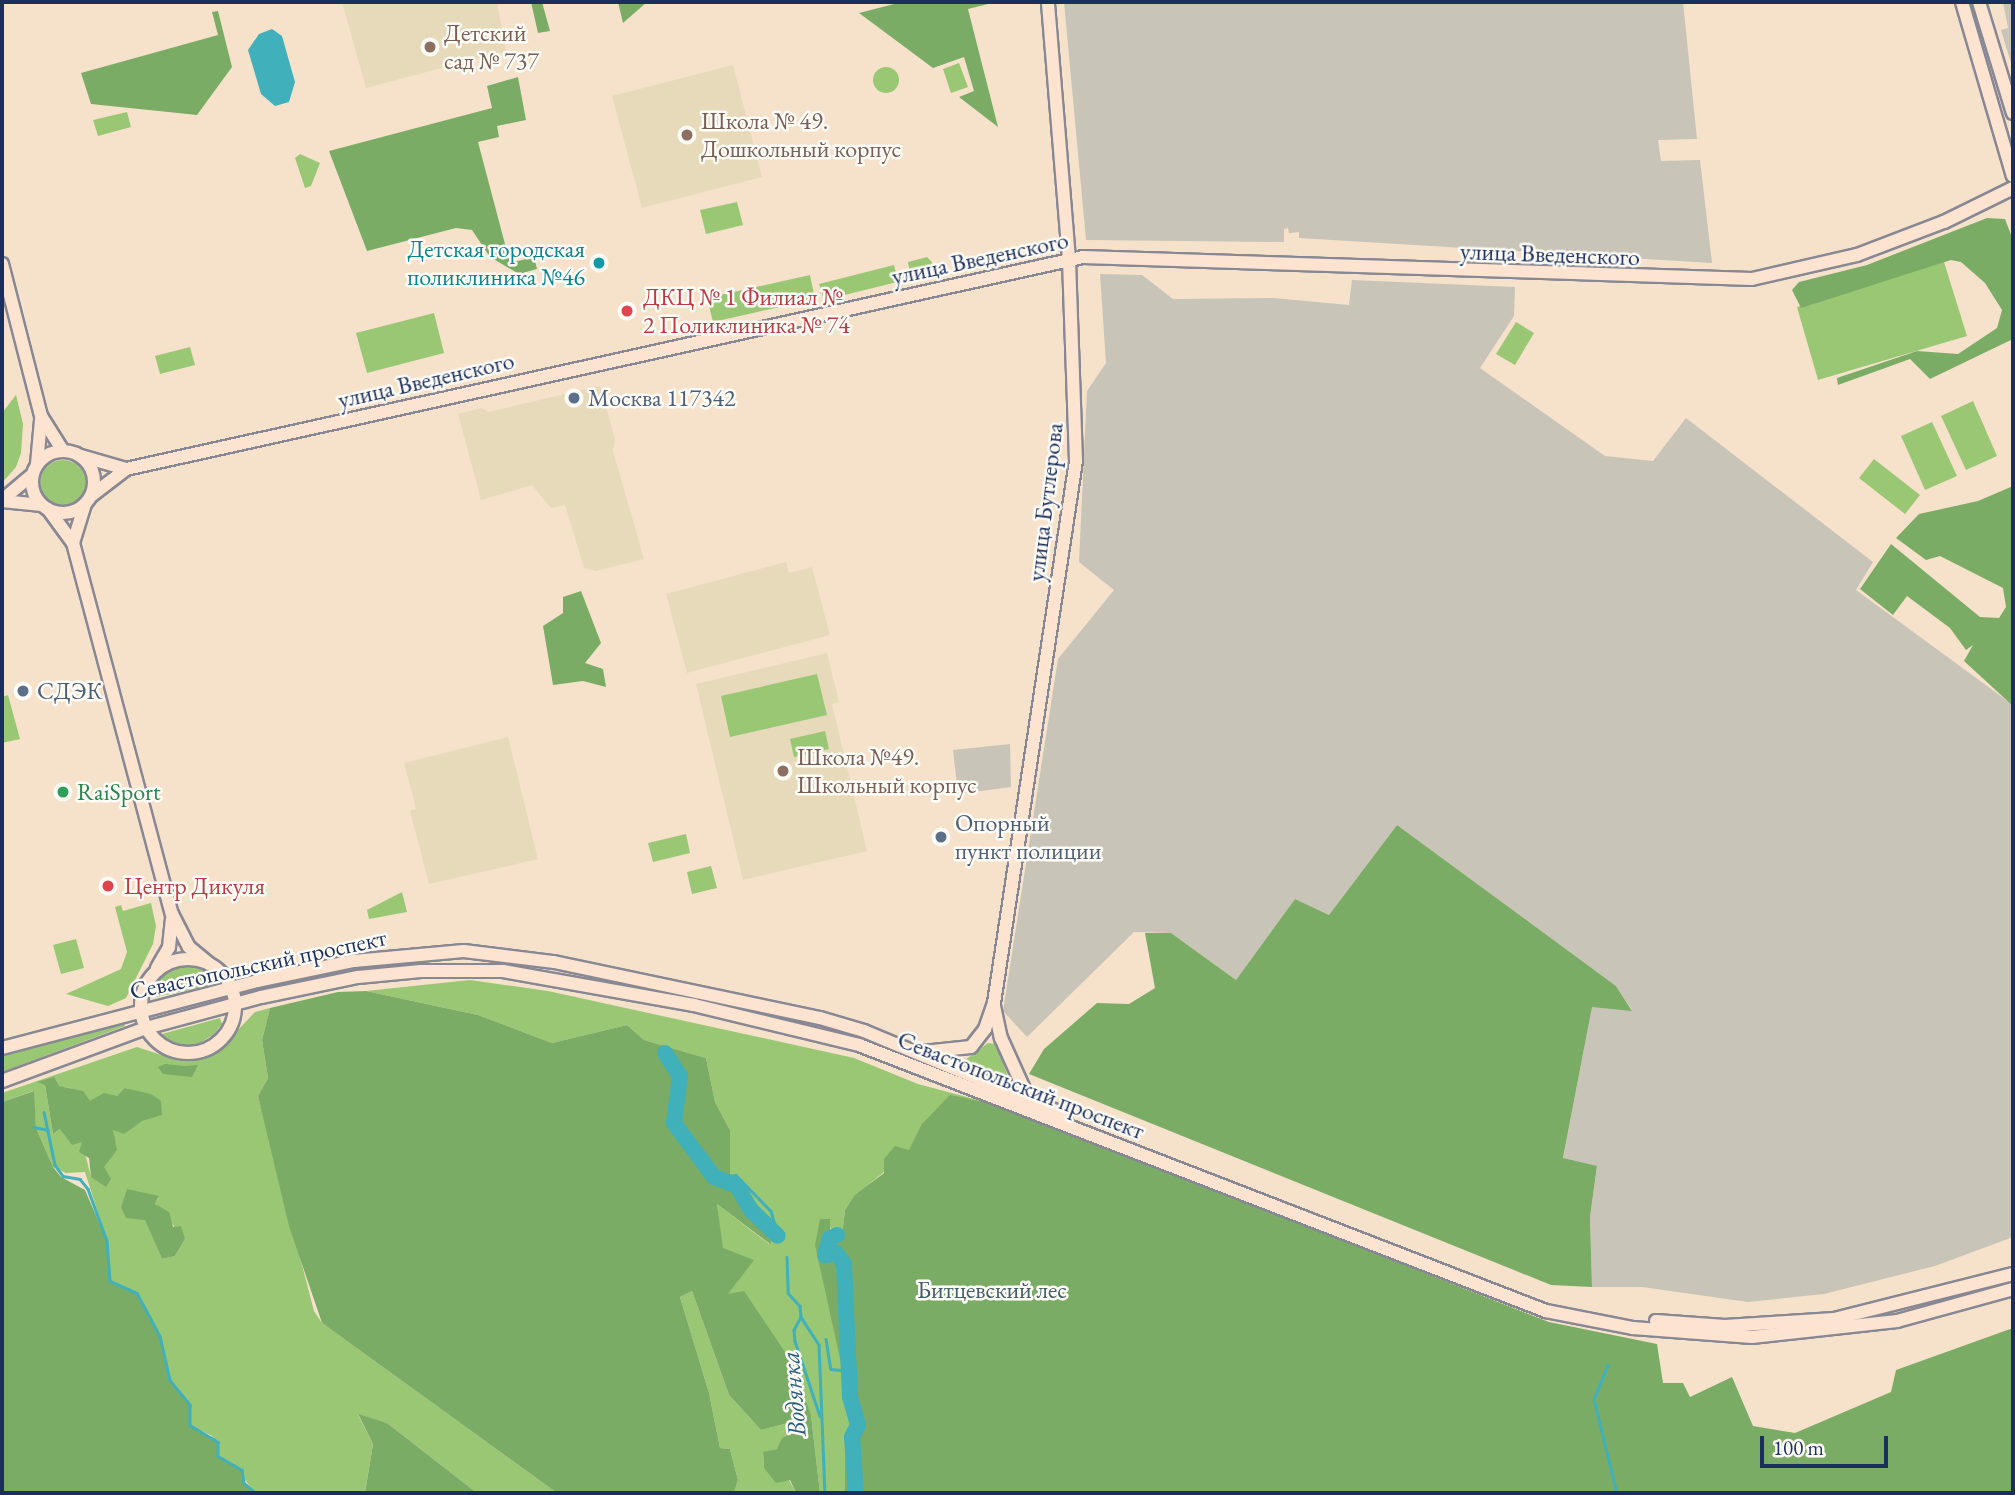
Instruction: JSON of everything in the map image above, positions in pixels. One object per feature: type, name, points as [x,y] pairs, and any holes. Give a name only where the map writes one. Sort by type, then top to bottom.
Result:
[{"type":"main road","name":"улица Бутлерова","points":[[916,1052],[971,1047],[985,1029],[994,1003],[1076,461],[1069,259],[1048,2]]},
{"type":"main road","points":[[1962,2],[2013,176]]},
{"type":"main road","points":[[1979,2],[2013,113]]},
{"type":"main road","name":"улица Введенского","points":[[88,500],[126,469],[1069,259],[1752,279],[1857,255],[1944,222],[2013,188]]},
{"type":"main road","points":[[2,264],[41,416],[64,450]]},
{"type":"main road","points":[[41,416],[33,491],[73,543],[172,914],[189,947],[232,986],[237,1003],[225,1032],[193,1053],[161,1046],[146,1028],[141,1010],[151,977],[169,947],[172,914]]},
{"type":"main road","points":[[2,500],[48,454],[64,450],[81,456],[92,470],[88,500],[73,543]]},
{"type":"main road","name":"улица Введенского","points":[[81,456],[126,469]]},
{"type":"main road","points":[[2,500],[67,512],[88,500]]},
{"type":"main road","name":"Севастопольский проспект","points":[[2,1048],[232,986],[354,961],[420,953],[504,955],[800,1013],[916,1052],[1504,1291],[1634,1320],[1725,1326],[1834,1320],[2013,1274]]},
{"type":"main road","points":[[151,977],[178,960],[209,964]]},
{"type":"main road","name":"Севастопольский проспект","points":[[2,1081],[146,1028],[237,1003],[358,977],[449,970],[503,971],[572,980],[812,1032],[904,1061],[1504,1298],[1633,1328],[1752,1337],[1828,1332],[1897,1321],[2013,1289]]},
{"type":"main road","name":"улица Бутлерова","points":[[994,1003],[1001,1038],[1030,1100]]},
{"type":"shaded area","name":"Детский сад № 737","points":[[342,2],[497,2],[506,51],[366,88]]},
{"type":"shaded area","points":[[1064,2],[1683,2],[1697,139],[1658,140],[1661,161],[1700,160],[1712,263],[1299,238],[1299,232],[1289,233],[1288,228],[1284,229],[1284,242],[1086,240]]},
{"type":"shaded area","points":[[2003,2],[2013,2],[2013,70],[2001,30],[2008,28]]},
{"type":"shaded area","name":"Школа № 49. Дошкольный корпус","points":[[733,65],[762,177],[642,208],[612,96]]},
{"type":"shaded area","points":[[1100,274],[1142,275],[1173,299],[1273,298],[1349,305],[1352,280],[1515,287],[1514,316],[1480,368],[1605,456],[1653,461],[1686,418],[1873,562],[1856,590],[2013,705],[2013,1237],[1935,1266],[1824,1294],[1748,1302],[1642,1287],[1592,1287],[1590,1217],[1597,1167],[1563,1159],[1592,1006],[1632,1010],[1616,986],[1397,825],[1329,915],[1295,899],[1236,980],[1171,933],[1134,932],[1027,1037],[1003,1011],[1058,659],[1114,590],[1079,562],[1087,391],[1106,363]]},
{"type":"shaded area","points":[[600,386],[615,439],[613,451],[644,559],[596,571],[584,568],[565,505],[551,508],[532,485],[481,500],[458,414],[482,408],[488,412]]},
{"type":"shaded area","points":[[786,562],[789,573],[812,567],[830,635],[687,673],[666,594]]},
{"type":"shaded area","name":"Школа №49. Школьный корпус","points":[[827,653],[839,702],[832,704],[867,851],[743,880],[696,684]]},
{"type":"shaded area","points":[[508,737],[538,859],[429,884],[410,811],[416,809],[404,763]]},
{"type":"shaded area","points":[[1010,744],[1011,787],[958,794],[953,750]]},
{"type":"green space","points":[[531,2],[542,2],[550,31],[538,33]]},
{"type":"green space","points":[[618,2],[647,2],[623,23]]},
{"type":"green space","points":[[902,2],[996,2],[968,9],[998,127],[959,97],[974,91],[964,57],[933,68],[859,13]]},
{"type":"green space","points":[[218,11],[232,67],[197,115],[91,104],[81,73],[218,35],[212,12]]},
{"type":"green space","points":[[959,63],[968,87],[951,93],[943,69]]},
{"type":"green space","points":[[886,67],[895,71],[899,80],[895,89],[886,93],[877,89],[873,80],[877,71]]},
{"type":"green space","points":[[518,77],[526,120],[497,126],[499,137],[478,142],[510,263],[534,257],[537,269],[519,274],[490,257],[472,230],[456,228],[367,251],[329,151],[492,108],[487,86]]},
{"type":"green space","points":[[127,112],[131,127],[98,136],[93,120]]},
{"type":"green space","points":[[300,154],[320,163],[311,186],[305,188],[295,158]]},
{"type":"green space","points":[[737,202],[743,225],[706,234],[700,210]]},
{"type":"green space","points":[[1987,218],[2005,219],[2013,240],[2013,339],[1930,379],[1910,359],[1838,385],[1837,378],[1917,351],[1958,354],[1997,328],[2002,310],[1985,283],[1961,262],[1951,260],[1801,308],[1792,290],[1799,282],[1867,265]]},
{"type":"green space","points":[[927,257],[932,262],[930,274],[824,300],[819,284],[894,265],[897,276],[910,273],[908,262]]},
{"type":"green space","points":[[1944,262],[1967,336],[1818,380],[1797,307]]},
{"type":"green space","points":[[810,275],[815,299],[713,322],[707,298]]},
{"type":"green space","points":[[434,313],[444,353],[367,373],[356,333]]},
{"type":"green space","points":[[1516,322],[1534,333],[1515,365],[1496,354]]},
{"type":"green space","points":[[190,347],[195,365],[160,374],[155,356]]},
{"type":"green space","points":[[16,395],[23,424],[21,453],[16,467],[2,483],[2,413]]},
{"type":"green space","points":[[1973,401],[1997,456],[1966,470],[1941,416]]},
{"type":"green space","points":[[1932,422],[1957,476],[1925,490],[1901,436]]},
{"type":"green space","points":[[1874,459],[1920,495],[1905,514],[1859,478]]},
{"type":"green space","points":[[63,460],[79,467],[86,483],[79,499],[63,506],[47,499],[40,483],[47,467]]},
{"type":"green space","points":[[2013,486],[2013,706],[1964,661],[1973,645],[1966,650],[1950,628],[1907,596],[1893,615],[1860,589],[1891,544],[1980,617],[1999,618],[2006,607],[2003,588],[1940,556],[1926,560],[1896,538],[1919,514],[1978,501]]},
{"type":"green space","points":[[581,591],[601,643],[585,663],[603,669],[606,687],[583,681],[553,685],[543,626],[563,613],[563,597]]},
{"type":"green space","points":[[817,674],[827,715],[730,737],[721,696]]},
{"type":"green space","points":[[8,695],[20,739],[2,743],[2,697]]},
{"type":"green space","points":[[825,731],[829,749],[794,757],[790,739]]},
{"type":"green space","points":[[1397,825],[1616,986],[1632,1011],[1592,1007],[1563,1158],[1597,1166],[1590,1217],[1592,1287],[1551,1285],[1029,1074],[1044,1049],[1097,1003],[1129,1004],[1155,988],[1145,933],[1171,933],[1236,980],[1295,899],[1329,915]]},
{"type":"green space","points":[[686,834],[690,853],[653,862],[648,843]]},
{"type":"green space","points":[[711,866],[717,888],[692,894],[687,872]]},
{"type":"green space","points":[[402,892],[407,912],[369,919],[367,910]]},
{"type":"green space","points":[[151,903],[156,926],[153,944],[126,998],[108,1006],[66,994],[121,969],[127,952],[115,907],[121,905],[123,911]]},
{"type":"green space","points":[[76,939],[84,968],[61,974],[53,945]]},
{"type":"green space","points":[[179,964],[207,969],[218,984],[151,998],[157,978]]},
{"type":"green space","points":[[470,980],[548,991],[854,1058],[918,1084],[997,1105],[921,1125],[909,1151],[855,1196],[845,1210],[842,1237],[820,1220],[855,1427],[845,1444],[845,1493],[820,1493],[811,1415],[727,1295],[717,1204],[769,1244],[775,1232],[730,1186],[730,1130],[715,1102],[706,1058],[644,1040],[627,1025],[552,1043],[478,1015],[366,991]]},
{"type":"green space","points":[[366,991],[478,1015],[552,1043],[627,1025],[644,1040],[706,1058],[715,1102],[730,1130],[730,1186],[775,1232],[770,1244],[717,1204],[723,1248],[754,1260],[728,1294],[744,1291],[791,1361],[811,1415],[820,1493],[796,1493],[790,1480],[776,1483],[764,1468],[763,1452],[777,1449],[782,1438],[795,1432],[788,1423],[761,1430],[729,1395],[692,1291],[680,1297],[709,1393],[720,1448],[730,1449],[738,1480],[734,1493],[557,1493],[322,1323],[289,1226],[258,1096],[268,1078],[262,1040],[270,1008],[338,992]]},
{"type":"green space","points":[[270,1008],[262,1040],[268,1078],[258,1096],[314,1311],[322,1323],[557,1493],[477,1493],[387,1423],[358,1415],[373,1444],[365,1493],[255,1493],[233,1464],[218,1456],[212,1436],[190,1425],[170,1380],[160,1336],[130,1290],[110,1281],[107,1241],[85,1172],[66,1173],[53,1167],[36,1128],[33,1091],[2,1102],[2,1093],[137,1047],[180,1061],[206,1057],[218,1051],[255,1012]],"holes":[[[45,1085],[70,1088],[90,1102],[117,1096],[126,1088],[135,1091],[113,1130],[103,1167],[91,1177],[82,1141],[60,1129],[53,1134]],[[159,1197],[155,1204],[185,1239],[175,1256],[162,1259],[145,1219],[126,1217],[121,1208]]]},
{"type":"green space","points":[[220,1018],[222,1024],[214,1034],[197,1045],[175,1046],[162,1034]]},
{"type":"green space","points":[[124,1021],[125,1026],[2,1072],[2,1054]]},
{"type":"green space","points":[[988,1043],[996,1044],[1009,1079],[1004,1085],[964,1067],[965,1060]]},
{"type":"green space","points":[[165,1064],[198,1065],[192,1077],[163,1074],[158,1067]]},
{"type":"green space","points":[[54,1077],[59,1086],[83,1091],[90,1101],[104,1093],[117,1096],[125,1088],[151,1094],[161,1101],[162,1115],[142,1121],[124,1134],[113,1130],[117,1150],[104,1167],[111,1179],[106,1187],[91,1177],[89,1158],[79,1152],[82,1142],[72,1145],[60,1129],[53,1134],[45,1085],[37,1082]]},
{"type":"green space","points":[[34,1091],[36,1128],[53,1167],[61,1177],[85,1190],[107,1241],[110,1281],[137,1293],[160,1336],[170,1380],[190,1405],[191,1425],[218,1442],[218,1456],[242,1470],[244,1483],[255,1493],[2,1493],[2,1102]]},
{"type":"green space","name":"Битцевский лес","points":[[950,1095],[998,1105],[1549,1322],[1657,1344],[1663,1383],[1683,1383],[1690,1397],[1732,1377],[1753,1426],[1795,1433],[1891,1392],[1896,1370],[2013,1328],[2013,1493],[845,1493],[845,1444],[855,1427],[815,1245],[820,1219],[830,1219],[830,1229],[842,1236],[845,1210],[855,1195],[884,1173],[884,1159],[895,1146],[909,1150],[921,1125]]},
{"type":"green space","points":[[127,1189],[159,1196],[155,1204],[169,1212],[173,1227],[181,1226],[185,1239],[175,1256],[162,1259],[145,1220],[126,1218],[121,1208]]},
{"type":"green space","points":[[692,1291],[729,1395],[761,1430],[788,1423],[795,1433],[777,1449],[763,1453],[764,1468],[789,1480],[796,1493],[734,1493],[738,1480],[730,1449],[720,1448],[709,1393],[680,1297]]},
{"type":"green space","points":[[358,1414],[387,1423],[477,1493],[365,1493],[373,1444]]},
{"type":"water","points":[[272,29],[282,36],[295,82],[289,102],[275,106],[261,94],[248,50],[259,34]]},
{"type":"waterway","name":"Водянка","points":[[665,1053],[680,1076],[674,1123],[714,1177],[737,1186],[751,1210],[778,1236]]},
{"type":"waterway","points":[[44,1112],[55,1165],[63,1176],[80,1179],[88,1189],[107,1241],[110,1281],[137,1293],[160,1336],[170,1380],[190,1405],[190,1425],[218,1442],[218,1456],[242,1470],[244,1483],[256,1493]]},
{"type":"waterway","points":[[34,1127],[48,1130]]},
{"type":"waterway","points":[[714,1177],[736,1175],[771,1211],[778,1236]]},
{"type":"waterway","points":[[837,1235],[830,1238],[825,1255],[836,1253],[844,1264],[850,1397],[858,1425],[852,1437],[856,1493]]},
{"type":"waterway","name":"Водянка","points":[[787,1257],[788,1293],[800,1306],[801,1317],[819,1345],[825,1493]]},
{"type":"waterway","points":[[801,1317],[794,1330],[795,1341],[820,1416]]},
{"type":"waterway","points":[[826,1339],[831,1369],[849,1371]]},
{"type":"waterway","points":[[1608,1365],[1594,1399],[1617,1493]]},
{"type":"place","name":"Детский сад № 737","points":[[430,47]]},
{"type":"place","name":"Школа № 49. Дошкольный корпус","points":[[687,135]]},
{"type":"place","name":"Детская городская поликлиника №46","points":[[599,263]]},
{"type":"place","name":"ДКЦ № 1 Филиал № 2 Поликлиника № 74","points":[[627,311]]},
{"type":"place","name":"Москва 117342","points":[[574,398]]},
{"type":"place","name":"СДЭК","points":[[23,691]]},
{"type":"place","name":"Школа №49. Школьный корпус","points":[[783,771]]},
{"type":"place","name":"RaiSport","points":[[63,792]]},
{"type":"place","name":"Опорный пункт полиции","points":[[941,837]]},
{"type":"place","name":"Центр Дикуля","points":[[108,886]]}]
